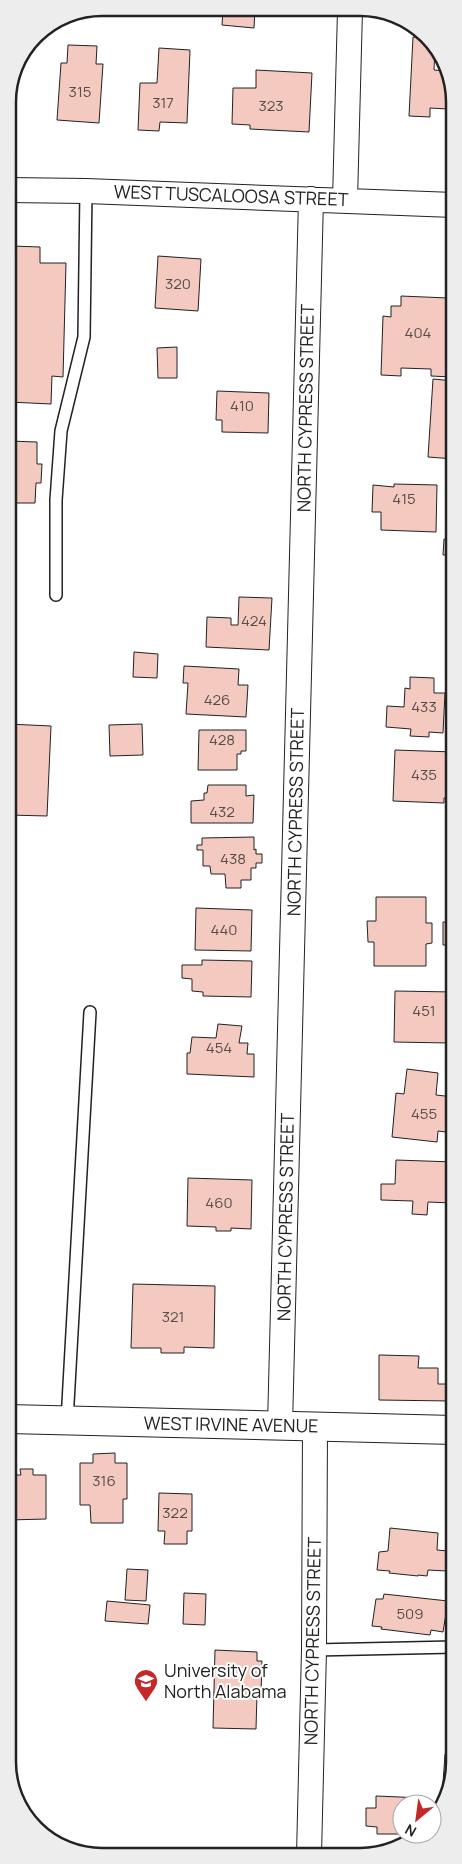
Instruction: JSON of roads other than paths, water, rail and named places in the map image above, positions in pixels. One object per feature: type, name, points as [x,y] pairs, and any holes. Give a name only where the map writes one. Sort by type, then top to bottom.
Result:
[{"type":"street","points":[[345,200],[350,16]]},
{"type":"street","name":"WEST TUSCALOOSA STREET","points":[[16,190],[446,205]]},
{"type":"street","name":"NORTH CYPRESS STREET","points":[[280,1426],[311,199]]},
{"type":"street","name":"WEST IRVINE AVENUE","points":[[16,1419],[446,1430]]},
{"type":"street","name":"NORTH CYPRESS STREET","points":[[309,1848],[314,1650],[315,1426]]},
{"type":"lane","points":[[56,595],[56,500],[61,431],[84,337],[86,191]]},
{"type":"lane","points":[[68,1421],[90,1012]]},
{"type":"lane","points":[[314,1650],[446,1647]]},
{"type":"place","name":"University of North Alabama","points":[[146,1702]]}]
